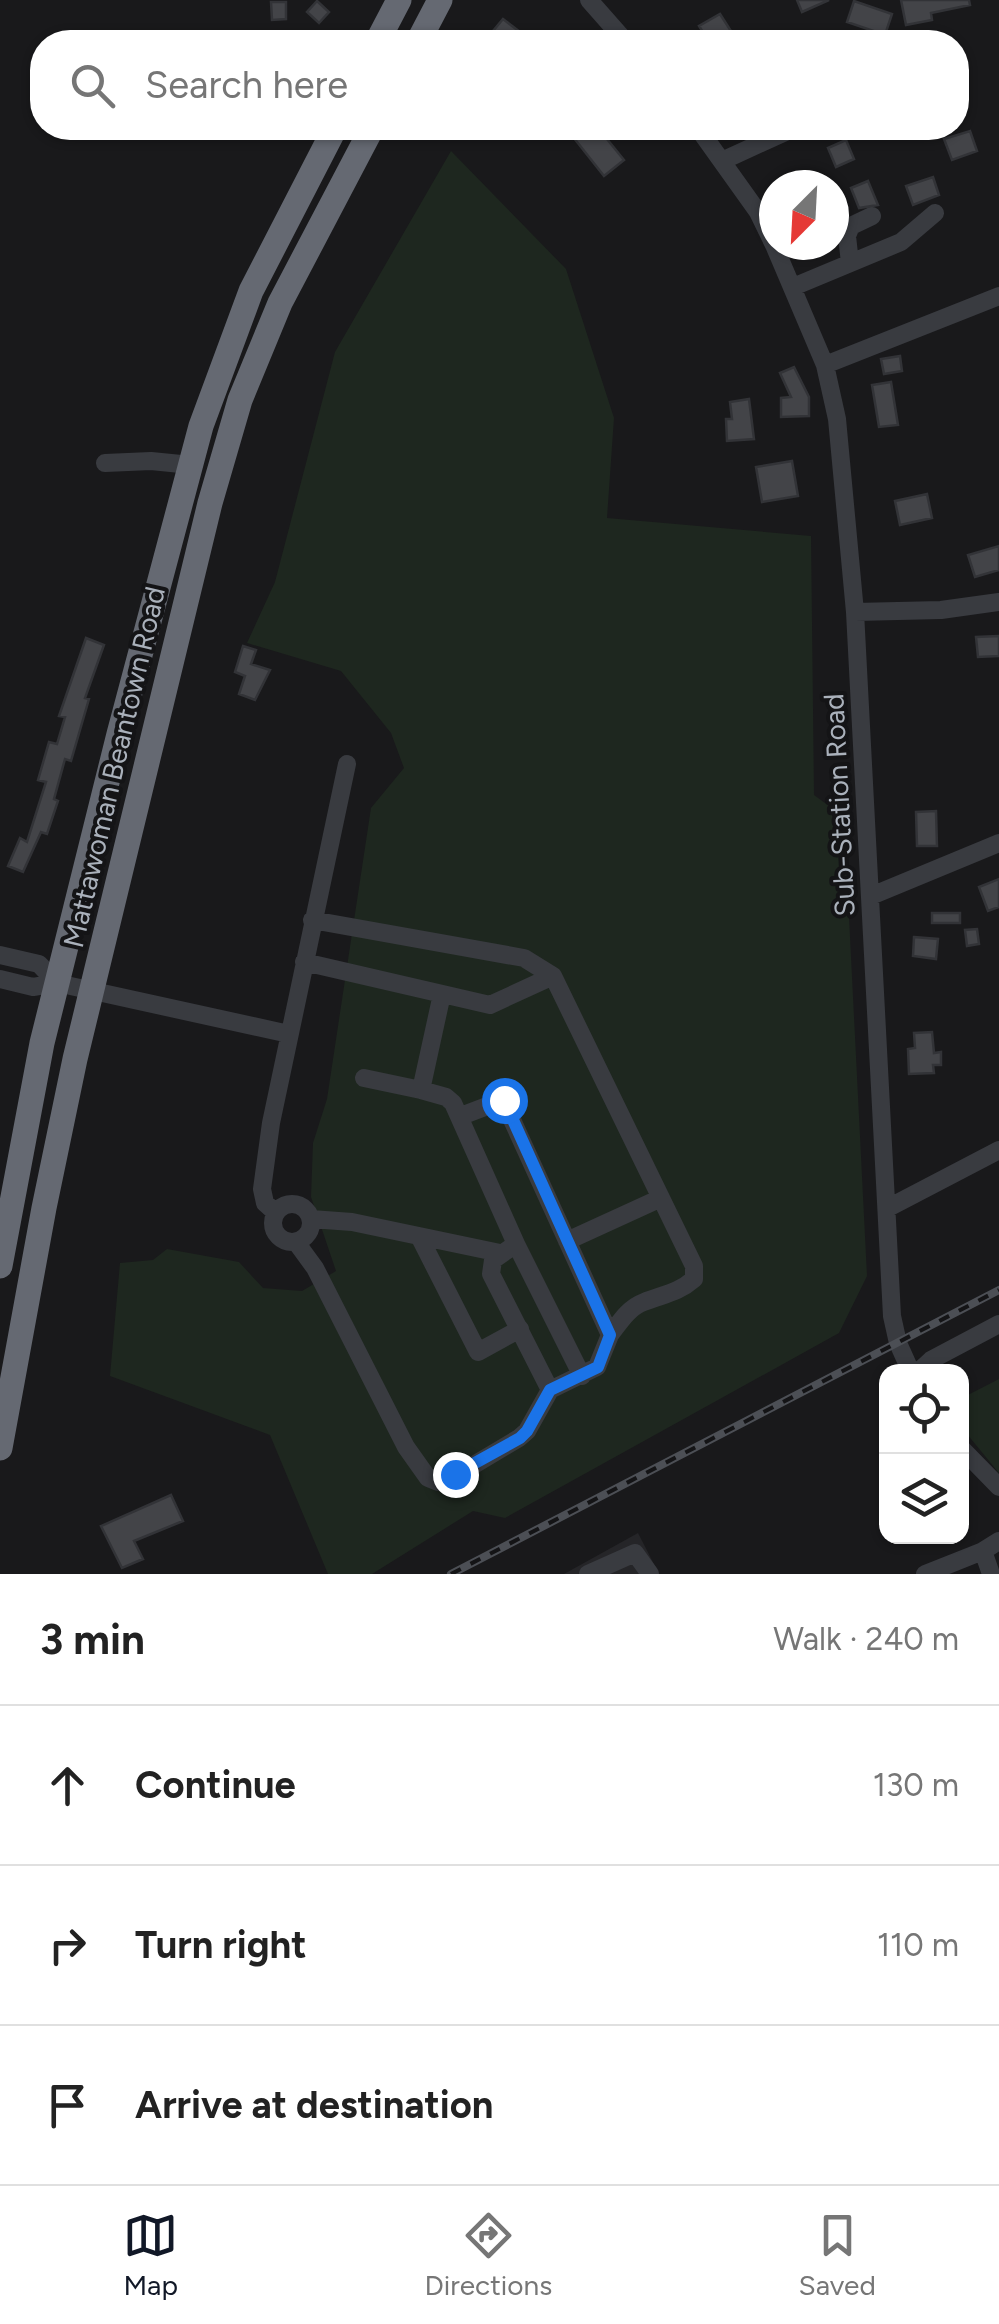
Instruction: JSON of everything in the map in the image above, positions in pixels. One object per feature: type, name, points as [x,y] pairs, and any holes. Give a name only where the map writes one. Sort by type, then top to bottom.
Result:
[{"type":"highway","points":[[383,30],[399,0]]},
{"type":"highway","points":[[424,30],[440,0]]},
{"type":"highway","name":"Mattawoman Beantown Road","points":[[0,1266],[56,983],[201,426],[247,301],[329,140]]},
{"type":"highway","name":"Mattawoman Beantown Road","points":[[0,1448],[40,1224],[181,611],[211,500],[240,400],[280,302],[366,140]]},
{"type":"highway","points":[[211,500],[206,477],[258,322],[254,306],[247,301]]},
{"type":"street","points":[[589,0],[615,30]]},
{"type":"street","name":"Sub-Station Road","points":[[708,140],[759,214]]},
{"type":"street","points":[[724,160],[768,140]]},
{"type":"street","points":[[793,287],[901,242],[934,212]]},
{"type":"street","points":[[850,263],[846,236],[851,226],[872,216]]},
{"type":"street","name":"Sub-Station Road","points":[[781,260],[825,365],[837,419],[856,612],[892,1316],[898,1342],[910,1364]]},
{"type":"street","points":[[825,365],[999,296]]},
{"type":"street","points":[[105,464],[191,465]]},
{"type":"street","points":[[856,612],[941,610],[999,602]]},
{"type":"street","points":[[276,1213],[265,1203],[262,1189],[271,1123],[347,764]]},
{"type":"street","points":[[871,896],[999,843]]},
{"type":"street","points":[[296,1242],[314,1268],[406,1446],[428,1478],[438,1482],[447,1482],[520,1438],[550,1390],[598,1367],[610,1335],[625,1314],[641,1302],[682,1290],[694,1278],[694,1266],[553,976],[524,958],[312,920]]},
{"type":"street","points":[[0,955],[39,964],[56,983]]},
{"type":"street","points":[[304,962],[490,1005],[553,976]]},
{"type":"street","points":[[0,979],[33,987],[56,983],[289,1034]]},
{"type":"street","points":[[421,1090],[442,994]]},
{"type":"street","points":[[364,1078],[446,1097],[461,1116],[508,1249],[582,1376]]},
{"type":"street","points":[[461,1116],[504,1100],[610,1335]]},
{"type":"street","points":[[888,1208],[999,1150]]},
{"type":"street","points":[[568,1240],[661,1198]]},
{"type":"street","points":[[276,1213],[286,1206],[298,1205],[311,1219],[352,1222],[508,1249]]},
{"type":"street","points":[[276,1213],[275,1231],[284,1240],[296,1242],[307,1236],[311,1219]]},
{"type":"street","points":[[418,1236],[478,1352],[520,1330]]},
{"type":"street","points":[[508,1249],[490,1266],[492,1274],[550,1390]]},
{"type":"street","points":[[926,1364],[999,1324]]},
{"type":"street","points":[[967,1454],[999,1487]]},
{"type":"street","points":[[925,1574],[991,1546],[991,1574]]},
{"type":"street","points":[[588,1574],[636,1553],[650,1574]]},
{"type":"shaded area","points":[[451,151],[566,269],[614,418],[607,518],[811,536],[814,795],[844,817],[867,1276],[839,1333],[505,1518],[473,1511],[372,1574],[328,1574],[270,1435],[110,1376],[120,1263],[153,1260],[167,1249],[239,1262],[263,1288],[302,1291],[336,1271],[311,1197],[313,1143],[327,1099],[371,808],[404,768],[391,733],[341,671],[247,643],[275,582],[335,352]]},
{"type":"shaded area","points":[[999,1379],[999,1473],[969,1437],[969,1394]]},
{"type":"shaded area","points":[[638,1533],[659,1574],[564,1574]]},
{"type":"building","points":[[797,0],[829,0],[802,12]]},
{"type":"building","points":[[901,0],[969,0],[970,5],[931,13],[932,20],[906,25]]},
{"type":"building","points":[[317,1],[329,12],[319,23],[307,12]]},
{"type":"building","points":[[854,1],[892,14],[887,30],[870,30],[847,22]]},
{"type":"building","points":[[271,2],[286,2],[286,19],[272,20]]},
{"type":"building","points":[[720,14],[730,30],[702,30],[699,26]]},
{"type":"building","points":[[503,19],[517,30],[494,30]]},
{"type":"building","points":[[969,131],[977,151],[952,160],[944,140],[969,140]]},
{"type":"building","points":[[576,140],[608,140],[624,160],[604,176]]},
{"type":"building","points":[[846,140],[854,159],[836,167],[828,148]]},
{"type":"building","points":[[933,177],[939,195],[913,205],[906,186]]},
{"type":"building","points":[[868,181],[878,205],[859,208],[851,188]]},
{"type":"building","points":[[900,356],[902,371],[884,374],[881,359]]},
{"type":"building","points":[[794,367],[809,397],[809,416],[781,417],[781,398],[791,397],[780,373]]},
{"type":"building","points":[[891,382],[898,425],[879,427],[872,385]]},
{"type":"building","points":[[749,399],[754,439],[727,441],[726,419],[732,419],[730,402]]},
{"type":"building","points":[[792,461],[798,496],[762,502],[756,467]]},
{"type":"building","points":[[927,494],[932,518],[900,525],[895,501]]},
{"type":"building","points":[[999,546],[999,570],[975,577],[968,555]]},
{"type":"building","points":[[999,636],[999,656],[978,657],[976,637]]},
{"type":"building","points":[[86,638],[104,645],[85,698],[89,699],[71,761],[65,759],[47,834],[41,832],[23,872],[8,866],[20,838],[27,842],[46,782],[38,780],[49,742],[57,744],[65,717],[59,716]]},
{"type":"building","points":[[243,646],[256,650],[251,664],[270,670],[255,700],[239,694],[245,676],[235,672]]},
{"type":"building","points":[[936,811],[937,846],[917,846],[916,812]]},
{"type":"building","points":[[999,879],[999,907],[988,911],[979,887]]},
{"type":"building","points":[[932,913],[960,913],[960,923],[932,923]]},
{"type":"building","points":[[977,929],[979,944],[967,946],[965,930]]},
{"type":"building","points":[[914,937],[938,939],[936,959],[913,956]]},
{"type":"building","points":[[932,1032],[934,1053],[941,1052],[941,1065],[933,1065],[934,1073],[909,1074],[908,1049],[915,1048],[914,1033]]},
{"type":"building","points":[[171,1495],[183,1521],[134,1541],[143,1559],[122,1568],[101,1526]]},
{"type":"railway","points":[[451,1574],[999,1290]]},
{"type":"route","points":[[455,1474],[520,1438],[550,1390],[598,1367],[610,1335],[504,1100]]}]
